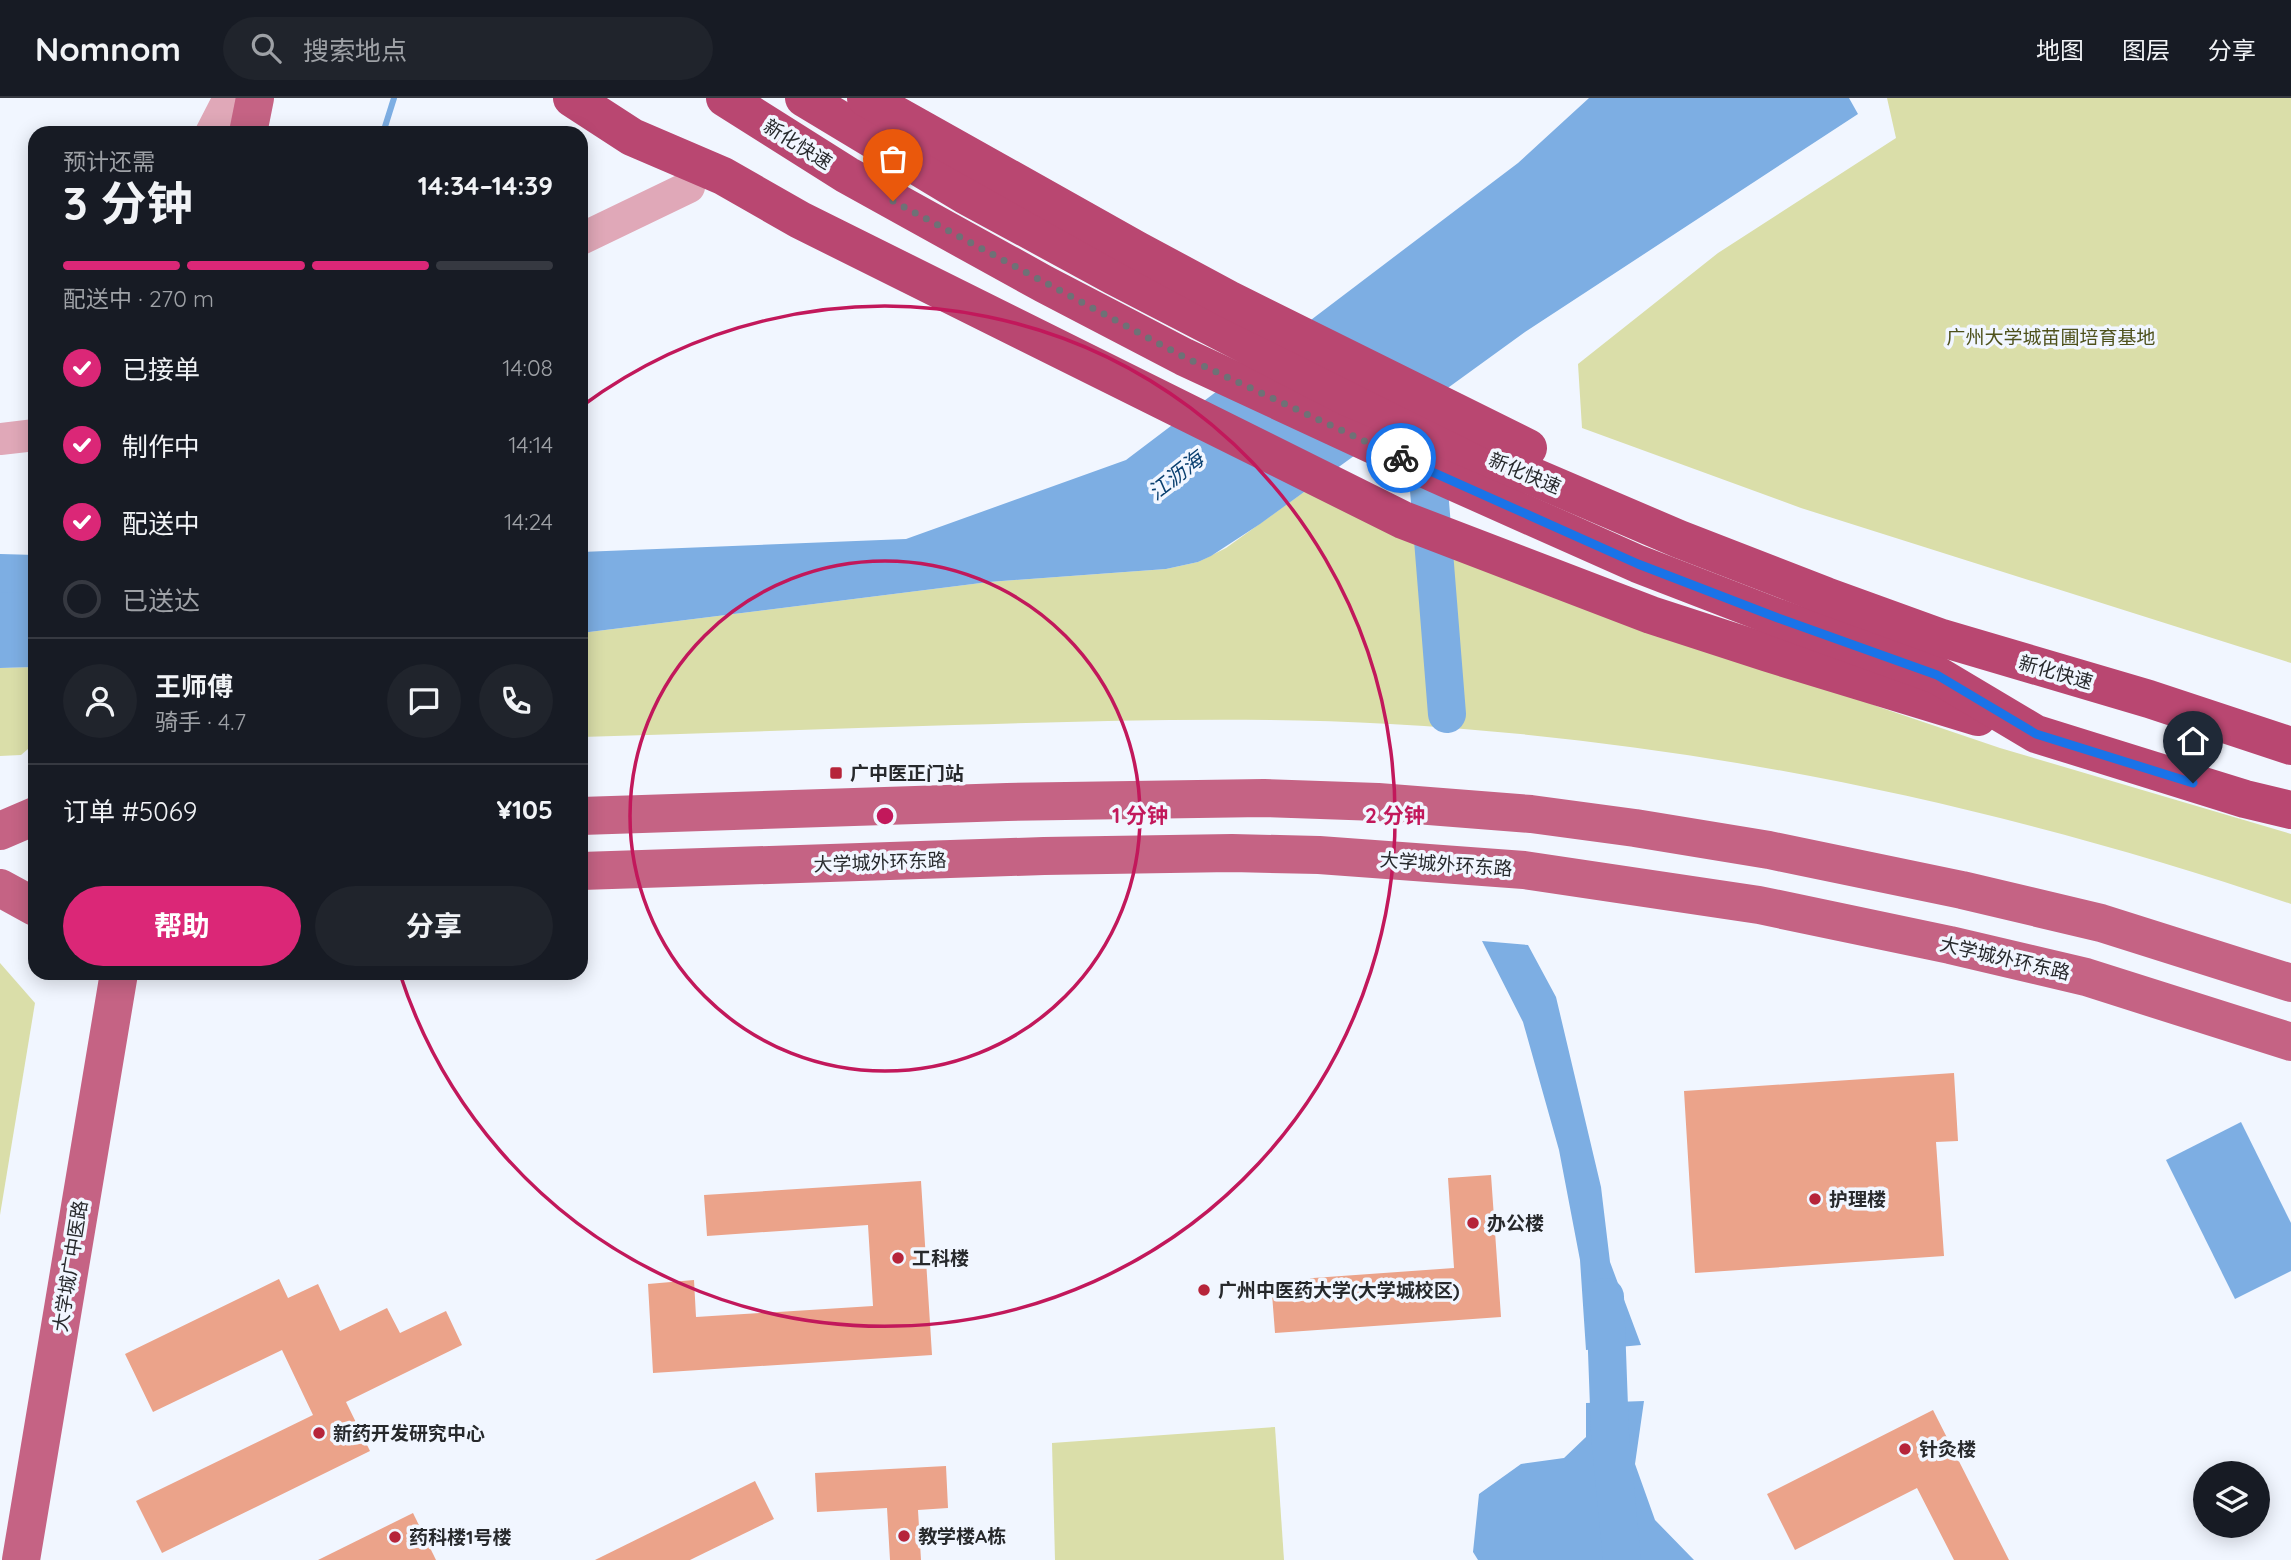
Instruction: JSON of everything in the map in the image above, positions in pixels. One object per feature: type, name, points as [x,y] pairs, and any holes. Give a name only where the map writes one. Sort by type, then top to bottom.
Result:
[{"type":"highway","points":[[572,98],[632,137],[716,173],[800,220],[1403,520],[1651,615],[2036,734]]},
{"type":"highway","name":"新化快速","points":[[725,98],[847,175],[928,221],[1184,357],[1436,474],[1638,564],[1937,675],[2036,734],[2245,799],[2291,810]]},
{"type":"highway","name":"新化快速","points":[[804,98],[988,208],[1345,396],[1679,539],[1942,638],[2149,699],[2291,746]]},
{"type":"highway","points":[[866,98],[955,150],[1217,293],[1637,503],[2068,675]]},
{"type":"main road","points":[[227,126],[231,98]]},
{"type":"main road","points":[[249,126],[255,98]]},
{"type":"main road","points":[[588,816],[1007,802],[1264,798],[1420,806],[1553,817],[1769,850],[1974,893],[2101,923],[2291,983]]},
{"type":"main road","points":[[0,833],[28,819]]},
{"type":"main road","points":[[0,833],[28,834]]},
{"type":"main road","name":"大学城外环东路","points":[[588,871],[1232,853],[1319,855],[1524,870],[1759,905],[1950,945],[2086,977],[2291,1042]]},
{"type":"main road","points":[[0,887],[28,885]]},
{"type":"main road","points":[[0,887],[28,903]]},
{"type":"main road","name":"大学城广中医路","points":[[0,1545],[105,980]]},
{"type":"main road","name":"大学城广中医路","points":[[21,1560],[105,980]]},
{"type":"street","points":[[215,126],[231,98]]},
{"type":"street","points":[[588,236],[689,187]]},
{"type":"street","points":[[0,439],[28,436]]},
{"type":"green space","name":"广州大学城苗圃培育基地","points":[[1887,98],[2291,98],[2291,663],[1801,508],[1582,428],[1578,364],[1718,253],[1896,138]]},
{"type":"green space","points":[[1325,477],[1879,707],[2000,748],[2291,834],[2291,904],[2071,837],[1846,783],[1619,745],[1505,733],[1390,724],[1172,720],[588,737],[588,632],[989,582],[1166,569],[1198,562],[1226,548]]},
{"type":"green space","points":[[28,667],[28,749],[21,755],[0,756],[0,668]]},
{"type":"green space","points":[[0,963],[35,1003],[0,1215]]},
{"type":"green space","points":[[1275,1427],[1284,1560],[1055,1560],[1052,1443]]},
{"type":"water","points":[[1589,98],[1849,98],[1858,114],[1525,332],[1260,524],[1198,562],[1166,569],[989,582],[588,632],[588,552],[906,539],[1126,460],[1518,163]]},
{"type":"water","points":[[28,572],[28,667],[0,668],[0,573]]},
{"type":"water","points":[[1482,941],[1528,945],[1556,997],[1601,1187],[1610,1262],[1641,1345],[1586,1350],[1580,1260],[1559,1150],[1523,1022]]},
{"type":"water","points":[[2241,1122],[2291,1223],[2291,1271],[2235,1299],[2166,1160]]},
{"type":"water","points":[[1644,1401],[1635,1464],[1655,1520],[1694,1560],[1478,1560],[1473,1552],[1479,1494],[1521,1464],[1564,1458],[1586,1437],[1586,1403]]},
{"type":"building","name":"护理楼","points":[[1954,1073],[1958,1141],[1936,1142],[1944,1256],[1695,1273],[1684,1091]]},
{"type":"building","name":"办公楼","points":[[1491,1175],[1501,1317],[1275,1333],[1271,1281],[1454,1268],[1448,1178]]},
{"type":"building","name":"工科楼","points":[[921,1181],[932,1355],[653,1373],[648,1284],[694,1280],[696,1317],[873,1306],[868,1225],[707,1236],[704,1195]]},
{"type":"building","name":"新药开发研究中心","points":[[279,1279],[288,1298],[318,1284],[340,1331],[387,1308],[400,1333],[446,1311],[462,1345],[346,1402],[370,1451],[162,1553],[136,1501],[313,1415],[282,1350],[153,1412],[125,1354]]},
{"type":"building","name":"针灸楼","points":[[1933,1410],[2009,1560],[1954,1560],[1917,1488],[1795,1550],[1767,1494]]},
{"type":"building","name":"教学楼A栋","points":[[946,1466],[948,1508],[918,1510],[921,1560],[890,1560],[887,1508],[817,1512],[815,1473]]},
{"type":"building","points":[[755,1481],[774,1519],[690,1560],[595,1560]]},
{"type":"building","name":"药科楼1号楼","points":[[413,1513],[436,1560],[318,1560]]},
{"type":"waterway","points":[[385,126],[394,98]]},
{"type":"waterway","points":[[1425,440],[1447,714]]},
{"type":"waterway","name":"江沥海","points":[[0,573],[28,574]]},
{"type":"waterway","points":[[1605,1297],[1610,1434],[1622,1560]]},
{"type":"way so far","points":[[893,201],[1184,357],[1401,458]]},
{"type":"place","name":"广中医正门站","points":[[836,773]]},
{"type":"place","name":"护理楼","points":[[1815,1199]]},
{"type":"place","name":"办公楼","points":[[1473,1223]]},
{"type":"place","name":"工科楼","points":[[898,1258]]},
{"type":"place","name":"广州中医药大学(大学城校区)","points":[[1204,1290]]},
{"type":"place","name":"新药开发研究中心","points":[[319,1433]]},
{"type":"place","name":"针灸楼","points":[[1905,1449]]},
{"type":"place","name":"教学楼A栋","points":[[904,1536]]},
{"type":"place","name":"药科楼1号楼","points":[[395,1537]]},
{"type":"route","points":[[1401,458],[1638,564],[1937,675],[2036,734],[2193,783]]}]
